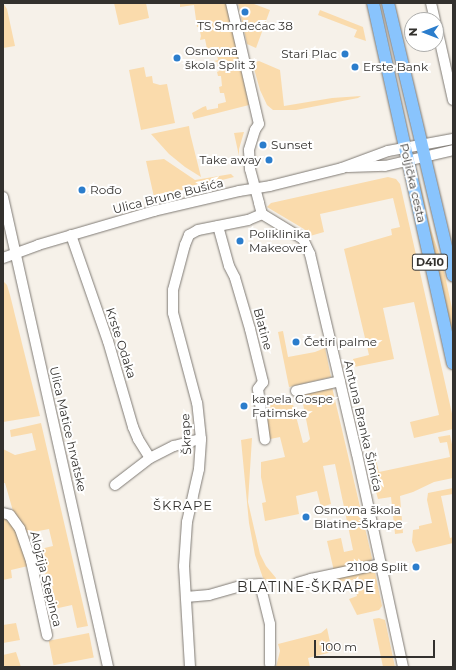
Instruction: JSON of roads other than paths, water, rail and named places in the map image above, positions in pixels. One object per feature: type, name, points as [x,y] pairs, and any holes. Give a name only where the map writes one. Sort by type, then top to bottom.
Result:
[{"type":"main road","name":"Poljička cesta","points":[[373,3],[453,363]]},
{"type":"main road","name":"Poljička cesta","points":[[388,3],[453,275]]},
{"type":"street","points":[[218,226],[248,220],[262,214],[250,169],[249,150],[255,130],[259,124],[231,3]]},
{"type":"street","points":[[442,52],[453,100]]},
{"type":"street","name":"Ulica Brune Bušića","points":[[3,258],[71,234],[154,211],[342,168],[376,154],[404,147],[453,139]]},
{"type":"street","name":"Ulica Brune Bušića","points":[[342,168],[385,166],[453,150]]},
{"type":"street","name":"Ulica Matice hrvatske","points":[[3,197],[14,253],[108,667]]},
{"type":"street","name":"Antuna Branka Šimića","points":[[262,214],[296,233],[303,238],[306,244],[339,378],[404,667]]},
{"type":"street","name":"Škrape","points":[[190,667],[184,566],[187,522],[200,469],[201,439],[197,403],[173,313],[172,302],[178,268],[189,235],[198,230],[218,226]]},
{"type":"street","name":"Blatine","points":[[218,226],[228,266],[235,278],[250,329],[263,382],[258,389],[265,440]]},
{"type":"street","name":"Krste Odaka","points":[[71,234],[108,341],[133,426],[138,439],[150,458]]},
{"type":"street","points":[[296,391],[339,378]]},
{"type":"street","points":[[115,485],[150,458],[174,446],[201,439]]},
{"type":"street","name":"Alojzija Stepinca","points":[[3,513],[10,515],[20,529],[31,561],[47,635]]},
{"type":"street","points":[[297,583],[381,564]]},
{"type":"street","points":[[186,597],[209,595],[244,585],[260,584],[270,624],[270,664]]},
{"type":"place","name":"TS Smrdećac 38","points":[[245,12]]},
{"type":"place","name":"Stari Plac","points":[[345,54]]},
{"type":"place","name":"Osnovna škola Split 3","points":[[177,58]]},
{"type":"place","name":"Erste Bank","points":[[355,67]]},
{"type":"place","name":"Sunset","points":[[263,145]]},
{"type":"place","name":"Take away","points":[[269,160]]},
{"type":"place","name":"Rođo","points":[[82,190]]},
{"type":"place","name":"Poliklinika Makeover","points":[[240,241]]},
{"type":"place","name":"Četiri palme","points":[[296,342]]},
{"type":"place","name":"kapela Gospe Fatimske","points":[[244,406]]},
{"type":"place","name":"Osnovna škola Blatine-Škrape","points":[[306,517]]},
{"type":"place","name":"21108 Split","points":[[416,567]]},
{"type":"district","name":"ŠKRAPE","points":[[183,505]]},
{"type":"district","name":"BLATINE-ŠKRAPE","points":[[306,587]]}]
